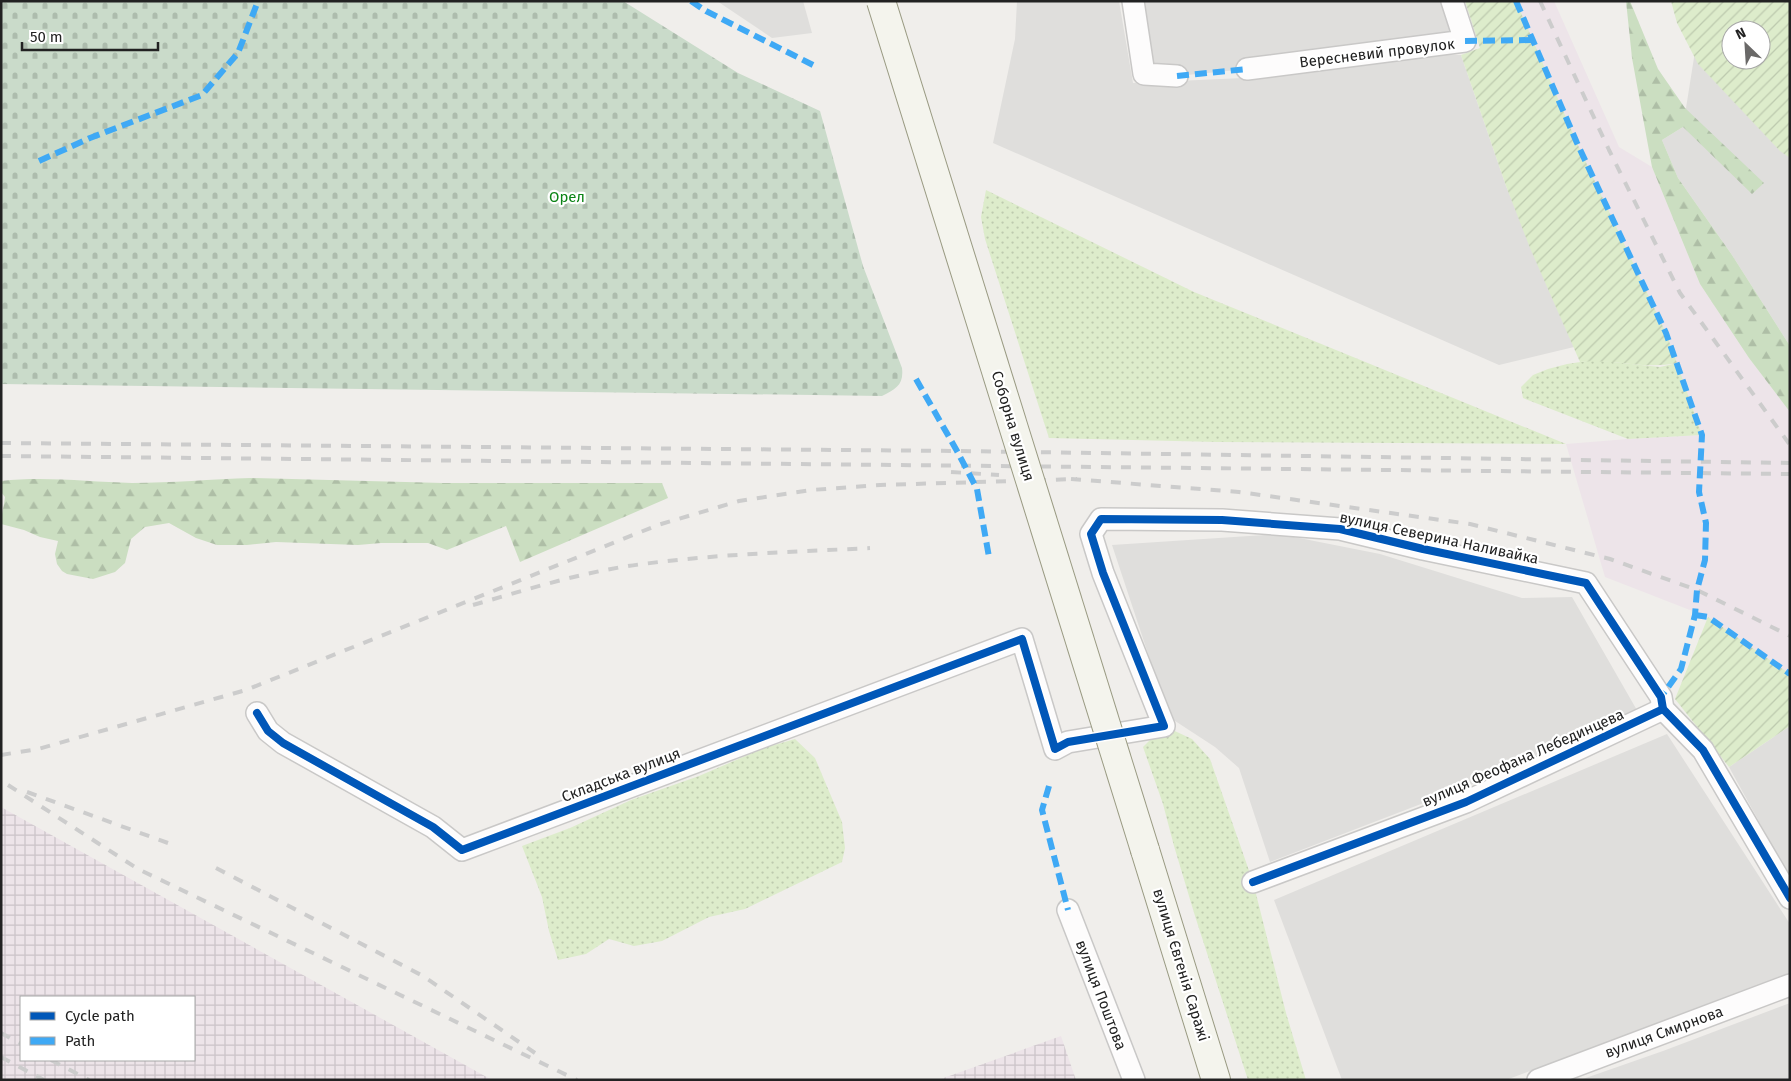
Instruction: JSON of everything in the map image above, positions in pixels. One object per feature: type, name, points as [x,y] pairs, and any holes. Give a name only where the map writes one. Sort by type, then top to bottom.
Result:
[{"type":"main road","name":"Соборна вулиця","points":[[881,1],[1146,850]]},
{"type":"main road","name":"вулиця Євгенія Саражі","points":[[1146,850],[1216,1080]]},
{"type":"street","points":[[1132,1],[1144,74],[1177,76]]},
{"type":"street","name":"Вересневий провулок","points":[[1247,70],[1465,41],[1452,1]]},
{"type":"street","name":"вулиця Северина Наливайка","points":[[1164,726],[1103,573],[1091,534],[1101,519],[1222,520],[1340,529],[1432,551],[1586,583],[1661,697],[1663,709],[1703,750],[1790,898]]},
{"type":"street","name":"Складська вулиця","points":[[257,713],[268,730],[283,743],[433,827],[462,850],[1022,639],[1055,748],[1068,742],[1164,726]]},
{"type":"street","name":"вулиця Феофана Лебединцева","points":[[1253,882],[1466,802],[1663,709]]},
{"type":"street","name":"вулиця Поштова","points":[[1068,910],[1134,1080]]},
{"type":"street","name":"вулиця Смирнова","points":[[1538,1080],[1790,985]]},
{"type":"shaded area","points":[[717,1],[803,1],[812,33],[772,38]]},
{"type":"shaded area","points":[[1017,1],[1119,1],[1133,83],[1265,77],[1428,54],[1461,55],[1506,186],[1574,347],[1499,365],[993,143],[1015,39]]},
{"type":"shaded area","points":[[1133,1],[1452,1],[1465,41],[1247,69],[1177,76],[1144,74]]},
{"type":"shaded area","points":[[1516,1],[1554,1],[1619,147],[1652,167],[1700,284],[1749,358],[1790,412],[1790,674],[1708,617],[1605,577],[1566,444],[1702,435],[1666,333],[1577,143]]},
{"type":"shaded area","points":[[1703,1],[1790,1],[1790,346],[1732,255],[1678,178],[1662,140],[1683,127]]},
{"type":"shaded area","points":[[1279,534],[1380,554],[1522,598],[1572,597],[1638,712],[1473,784],[1270,862],[1239,768],[1215,747],[1169,717],[1112,545]]},
{"type":"shaded area","points":[[1790,726],[1790,878],[1729,767]]},
{"type":"shaded area","points":[[1667,734],[1790,924],[1790,974],[1506,1080],[1342,1080],[1274,900]]},
{"type":"shaded area","points":[[1,807],[492,1080],[1,1080]]},
{"type":"shaded area","points":[[1790,1003],[1790,1080],[1580,1080],[1663,1051]]},
{"type":"shaded area","points":[[1061,1036],[1076,1080],[938,1080]]},
{"type":"green space","name":"Орел","points":[[1,1],[623,1],[738,73],[820,111],[863,266],[902,368],[902,379],[895,389],[882,396],[1,384]]},
{"type":"green space","points":[[1465,1],[1516,1],[1577,143],[1666,333],[1677,363],[1640,365],[1604,361],[1580,362],[1530,248],[1506,186],[1461,55],[1480,48]]},
{"type":"green space","points":[[1626,1],[1630,1],[1658,69],[1685,108],[1764,183],[1752,194],[1683,127],[1662,140],[1678,178],[1732,255],[1790,346],[1790,412],[1749,358],[1700,284],[1652,167],[1632,58]]},
{"type":"green space","points":[[1671,1],[1790,1],[1790,158],[1780,151],[1698,64],[1677,23]]},
{"type":"green space","points":[[986,190],[1194,292],[1566,444],[1217,442],[1049,438],[985,239],[981,217]]},
{"type":"green space","points":[[1594,360],[1660,367],[1677,363],[1702,435],[1628,439],[1523,398],[1521,387],[1533,375],[1567,364]]},
{"type":"green space","points":[[251,478],[443,483],[662,483],[668,498],[520,562],[506,526],[447,550],[428,543],[358,545],[276,542],[247,545],[217,545],[196,538],[169,523],[145,527],[131,539],[125,563],[115,572],[93,579],[67,574],[62,571],[57,564],[55,554],[58,541],[1,524],[5,497],[1,492],[1,481],[50,479],[147,483]]},
{"type":"green space","points":[[1708,617],[1790,674],[1790,726],[1729,767],[1675,699]]},
{"type":"green space","points":[[1164,726],[1192,739],[1210,759],[1253,882],[1286,1013],[1306,1080],[1248,1080],[1195,916],[1163,804],[1143,747]]},
{"type":"green space","points":[[795,739],[815,758],[842,822],[845,848],[842,862],[745,909],[709,917],[662,941],[634,946],[609,939],[586,954],[558,960],[549,931],[542,897],[522,846],[570,828],[631,800],[699,776],[764,748]]},
{"type":"railway","points":[[1540,1],[1609,150],[1680,293],[1790,445]]},
{"type":"railway","points":[[1,443],[957,451],[1790,463]]},
{"type":"railway","points":[[1,456],[1790,474]]},
{"type":"railway","points":[[951,472],[999,475]]},
{"type":"railway","points":[[1071,479],[1239,492],[1470,524],[1610,559],[1697,590],[1790,636]]},
{"type":"railway","points":[[1,755],[38,749],[246,690],[658,525],[739,501],[811,490],[880,485],[1077,479]]},
{"type":"railway","points":[[473,605],[578,576],[621,567],[728,556],[870,548]]},
{"type":"railway","points":[[8,785],[138,869],[577,1080]]},
{"type":"railway","points":[[27,792],[168,843]]},
{"type":"railway","points":[[216,868],[423,976],[535,1053]]},
{"type":"railway","points":[[1,1033],[20,1043]]},
{"type":"railway","points":[[1,1057],[44,1080]]},
{"type":"railway","points":[[53,1061],[89,1080]]},
{"type":"marked path","points":[[39,161],[90,138],[202,95],[238,53],[258,1]]},
{"type":"marked path","points":[[691,1],[706,11],[813,65]]},
{"type":"marked path","points":[[1516,1],[1577,143],[1666,333],[1702,435],[1699,492],[1706,523],[1705,560],[1697,590],[1695,615],[1681,669],[1661,697]]},
{"type":"marked path","points":[[1465,41],[1533,40]]},
{"type":"marked path","points":[[1177,76],[1247,69]]},
{"type":"marked path","points":[[916,379],[977,489],[989,557]]},
{"type":"marked path","points":[[1695,615],[1708,617],[1790,674]]},
{"type":"marked path","points":[[1049,786],[1042,810],[1068,910]]},
{"type":"cycle path","points":[[257,713],[268,731],[283,743],[433,827],[462,850],[1022,639],[1055,749],[1068,742],[1164,726],[1103,573],[1091,534],[1101,519],[1222,520],[1340,529],[1423,549],[1586,583],[1661,697],[1663,709],[1703,750],[1790,898]]},
{"type":"cycle path","points":[[1253,882],[1466,802],[1663,709]]}]
